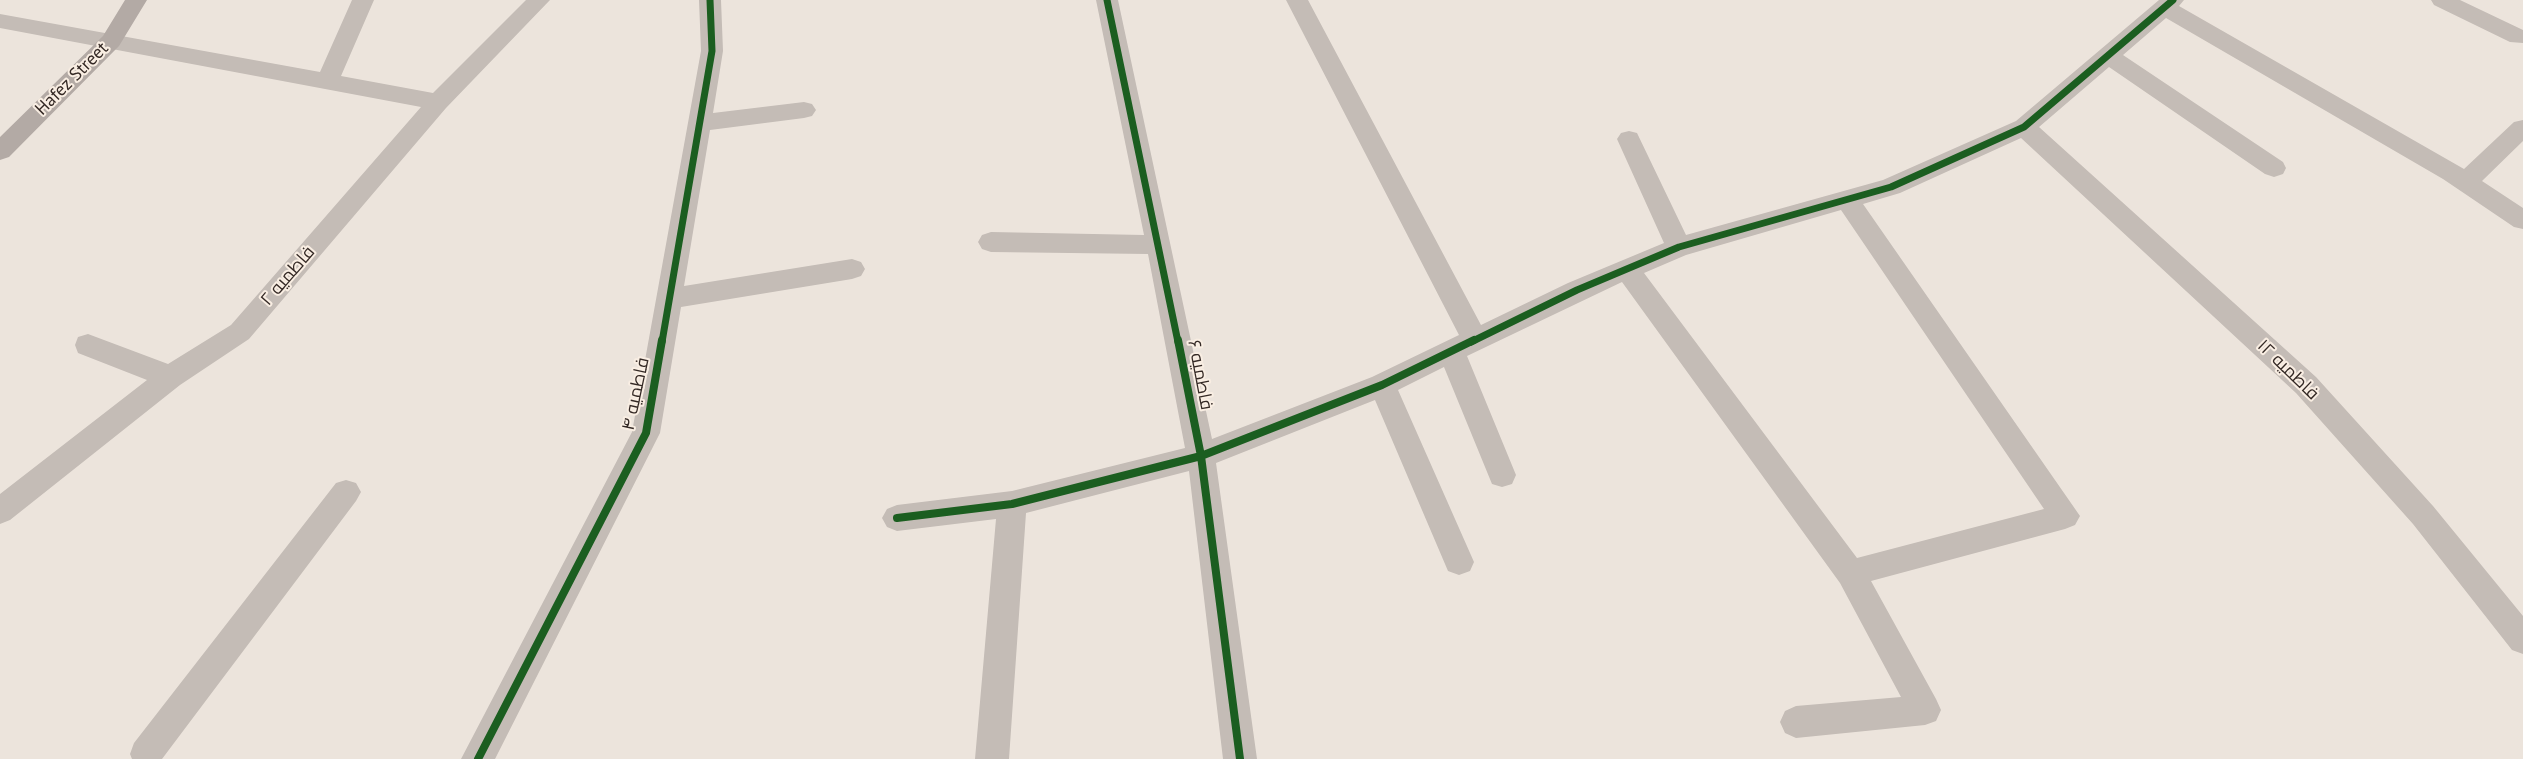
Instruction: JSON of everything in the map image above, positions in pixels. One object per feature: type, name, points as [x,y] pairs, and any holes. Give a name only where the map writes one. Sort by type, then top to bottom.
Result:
[{"type":"main road","name":"Hafez Street","points":[[0,151],[111,41],[136,0]]},
{"type":"street","points":[[328,80],[363,0]]},
{"type":"street","name":"فاطمیه ۲","points":[[0,511],[170,377],[240,332],[438,102],[539,0]]},
{"type":"street","name":"فاطمیه ۴","points":[[478,759],[646,433],[712,51],[710,0]]},
{"type":"street","name":"فاطمیه ۶","points":[[1107,0],[1160,246],[1201,456],[1240,759]]},
{"type":"street","points":[[1297,0],[1463,345],[1502,475]]},
{"type":"street","points":[[2442,0],[2518,37]]},
{"type":"street","points":[[897,518],[1012,504],[1201,456],[1382,385],[1577,290],[1679,247],[1891,187],[2024,127],[2170,4],[2466,182],[2523,220]]},
{"type":"street","points":[[0,21],[328,80],[438,102]]},
{"type":"street","points":[[2108,56],[2274,168]]},
{"type":"street","points":[[700,123],[804,110]]},
{"type":"street","name":"فاطمیه ۱۲","points":[[2024,127],[2306,385],[2423,515],[2523,640]]},
{"type":"street","points":[[2466,182],[2522,128]]},
{"type":"street","points":[[1628,139],[1679,247]]},
{"type":"street","points":[[1846,199],[2065,516],[1852,573]]},
{"type":"street","points":[[991,242],[1160,246]]},
{"type":"street","points":[[1626,269],[1852,573],[1925,710],[1796,722]]},
{"type":"street","points":[[669,300],[852,270]]},
{"type":"street","points":[[88,346],[170,377]]},
{"type":"street","points":[[1382,385],[1459,562]]},
{"type":"street","points":[[150,757],[346,492]]},
{"type":"street","points":[[992,759],[1012,504]]},
{"type":"cycle path","points":[[478,759],[646,433],[712,51],[710,0]]},
{"type":"cycle path","points":[[1107,0],[1162,259],[1201,456],[1240,759]]},
{"type":"cycle path","points":[[897,518],[1012,504],[1201,456],[1382,385],[1577,290],[1679,247],[1891,187],[2024,127],[2173,0]]}]
